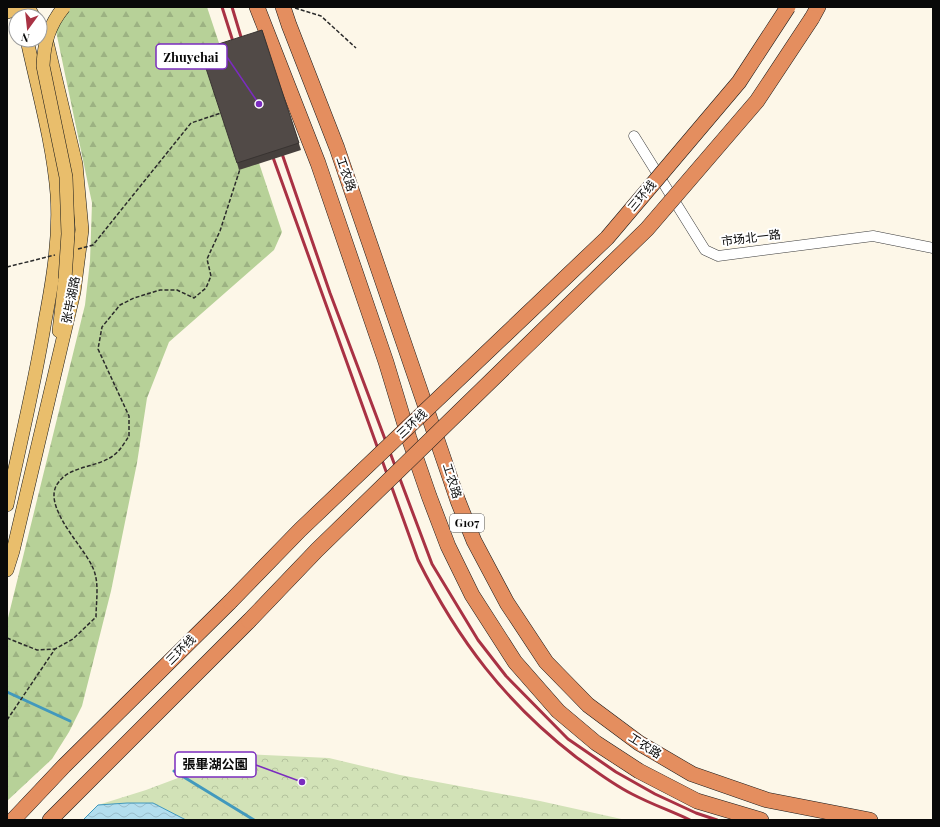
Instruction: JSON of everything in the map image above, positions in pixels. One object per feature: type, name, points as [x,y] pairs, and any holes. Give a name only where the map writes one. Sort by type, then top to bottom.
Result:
[{"type":"highway","name":"工农路","points":[[257,7],[318,163],[386,362],[409,438],[429,496],[448,546],[472,595],[515,662],[558,711],[596,743],[639,771],[696,801],[761,820]]},
{"type":"highway","name":"工农路","points":[[283,7],[337,148],[474,541],[507,603],[546,662],[588,705],[639,743],[692,774],[767,800],[870,820]]},
{"type":"highway","name":"三环线","points":[[13,820],[64,766],[230,602],[300,530],[607,238],[739,82],[788,7]]},
{"type":"highway","name":"三环线","points":[[50,820],[249,621],[317,550],[647,229],[757,101],[815,12]]},
{"type":"main road","points":[[7,12],[23,7]]},
{"type":"main road","points":[[59,359],[60,317],[65,279],[68,234],[66,177],[44,66],[44,48],[49,30],[64,7]]},
{"type":"main road","name":"张毕湖路","points":[[7,570],[13,551],[74,292],[82,230],[76,164],[48,45]]},
{"type":"main road","name":"张毕湖路","points":[[7,505],[38,362],[53,271],[57,230],[57,195],[53,162],[29,48]]},
{"type":"street","name":"市场北一路","points":[[634,136],[705,250],[718,256],[873,236],[933,248]]},
{"type":"path","points":[[293,7],[321,16],[356,48]]},
{"type":"path","points":[[72,251],[93,245],[191,123],[221,113]]},
{"type":"path","points":[[7,638],[37,650],[54,649],[73,639],[96,617],[97,584],[93,567],[60,517],[53,496],[57,483],[68,473],[90,466],[115,455],[130,436],[129,416],[98,349],[102,327],[120,305],[134,298],[160,290],[177,290],[194,298],[206,288],[211,276],[207,259],[220,231],[240,169]]},
{"type":"path","points":[[7,267],[57,254]]},
{"type":"path","points":[[7,720],[26,694],[54,649]]},
{"type":"green space","points":[[66,7],[207,7],[282,232],[274,250],[169,342],[147,398],[137,463],[111,591],[82,706],[69,732],[52,759],[7,801],[7,622],[85,305],[90,261],[92,203],[52,12]]},
{"type":"green space","points":[[242,754],[329,758],[400,775],[540,801],[626,820],[83,820],[98,805],[146,790]]},
{"type":"water","points":[[153,803],[186,820],[83,820],[98,805]]},
{"type":"building","points":[[262,30],[299,143],[237,163],[200,50]]},
{"type":"waterway","points":[[7,692],[70,721]]},
{"type":"waterway","points":[[174,771],[254,820]]},
{"type":"railway","points":[[222,7],[236,51]]},
{"type":"railway","points":[[232,7],[244,47]]},
{"type":"railway","points":[[279,145],[330,293],[432,564],[478,640],[506,676],[568,739],[616,772],[655,794],[696,813],[717,820]]},
{"type":"railway","points":[[270,149],[418,560],[450,617],[485,668],[505,692],[550,736],[576,757],[617,786],[639,798],[690,820]]},
{"type":"place","name":"Zhuyehai","points":[[259,104]]},
{"type":"place","name":"張畢湖公園","points":[[302,782]]}]
